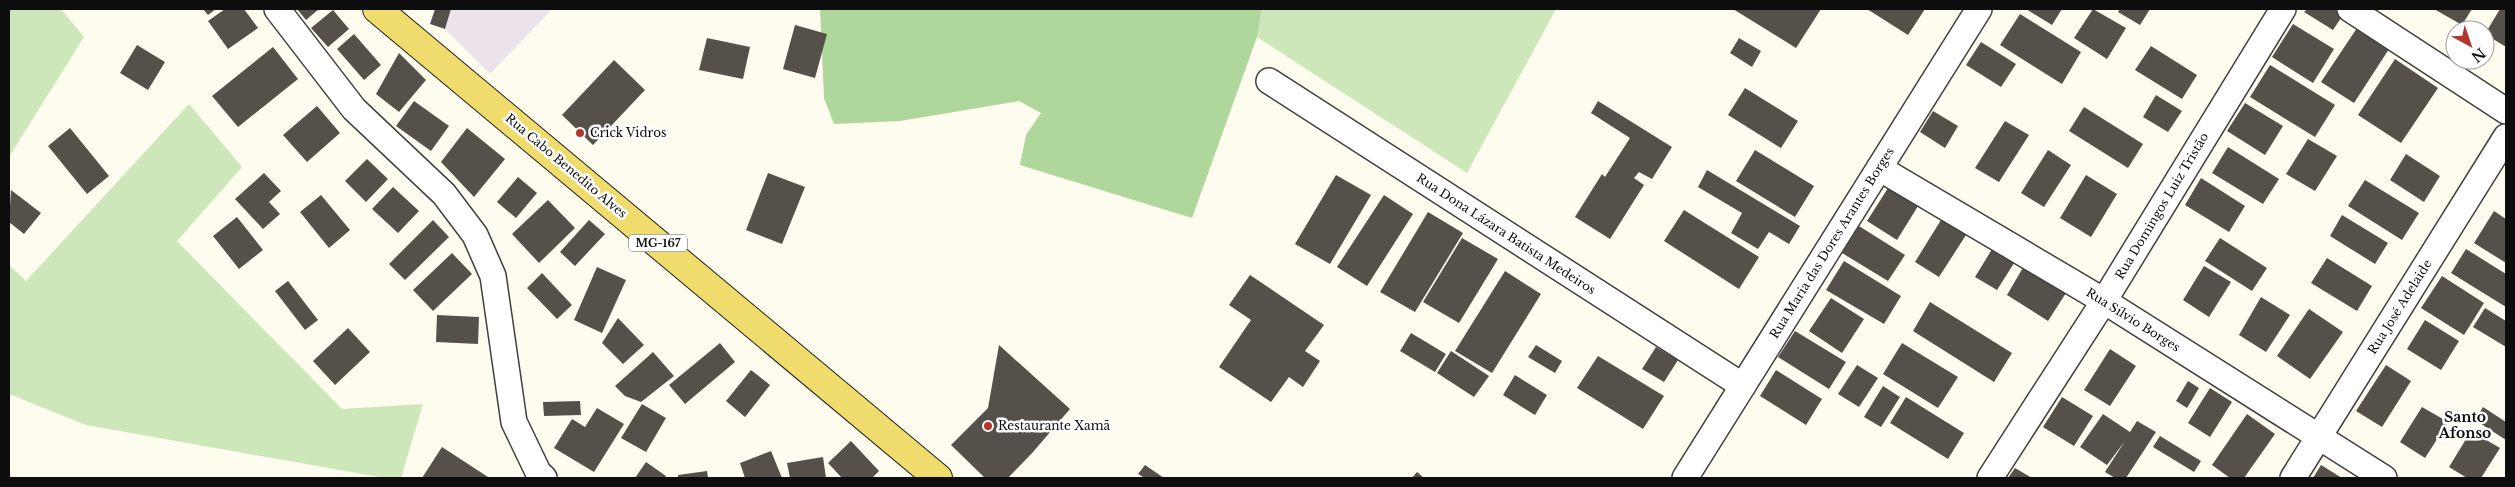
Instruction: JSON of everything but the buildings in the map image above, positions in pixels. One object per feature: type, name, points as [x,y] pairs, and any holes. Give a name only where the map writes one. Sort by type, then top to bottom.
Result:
[{"type":"main road","name":"Rua Cabo Benedito Alves","points":[[377,9],[938,478]]},
{"type":"street","points":[[278,9],[354,109],[444,194],[475,235],[494,276],[514,422],[538,472],[544,478]]},
{"type":"street","name":"Rua Maria das Dores Arantes Borges","points":[[1685,478],[1980,9]]},
{"type":"street","name":"Rua Domingos Luiz Tristão","points":[[1990,478],[2104,301],[2284,9]]},
{"type":"street","points":[[2350,9],[2506,111]]},
{"type":"street","name":"Rua Dona Lázara Batista Medeiros","points":[[1269,81],[1743,386]]},
{"type":"street","name":"Rua José Adelaide","points":[[2293,478],[2506,136]]},
{"type":"street","name":"Rua Sílvio Borges","points":[[1879,168],[2104,301],[2384,478]]},
{"type":"shaded area","points":[[451,9],[552,9],[490,74],[445,29]]},
{"type":"green space","points":[[9,9],[61,9],[84,37],[9,157]]},
{"type":"green space","points":[[820,9],[1262,9],[1257,37],[1192,218],[1020,165],[1026,135],[1041,113],[1019,101],[900,121],[834,124],[824,98]]},
{"type":"green space","points":[[1262,9],[1556,9],[1467,173],[1257,37]]},
{"type":"green space","points":[[189,104],[242,167],[177,241],[342,409],[423,404],[401,478],[385,478],[86,425],[9,394],[9,265],[26,281]]},
{"type":"place","name":"Crick Vidros","points":[[580,133]]},
{"type":"place","name":"Restaurante Xamã","points":[[988,426]]},
{"type":"district","name":"Santo Afonso","points":[[2465,426]]}]
